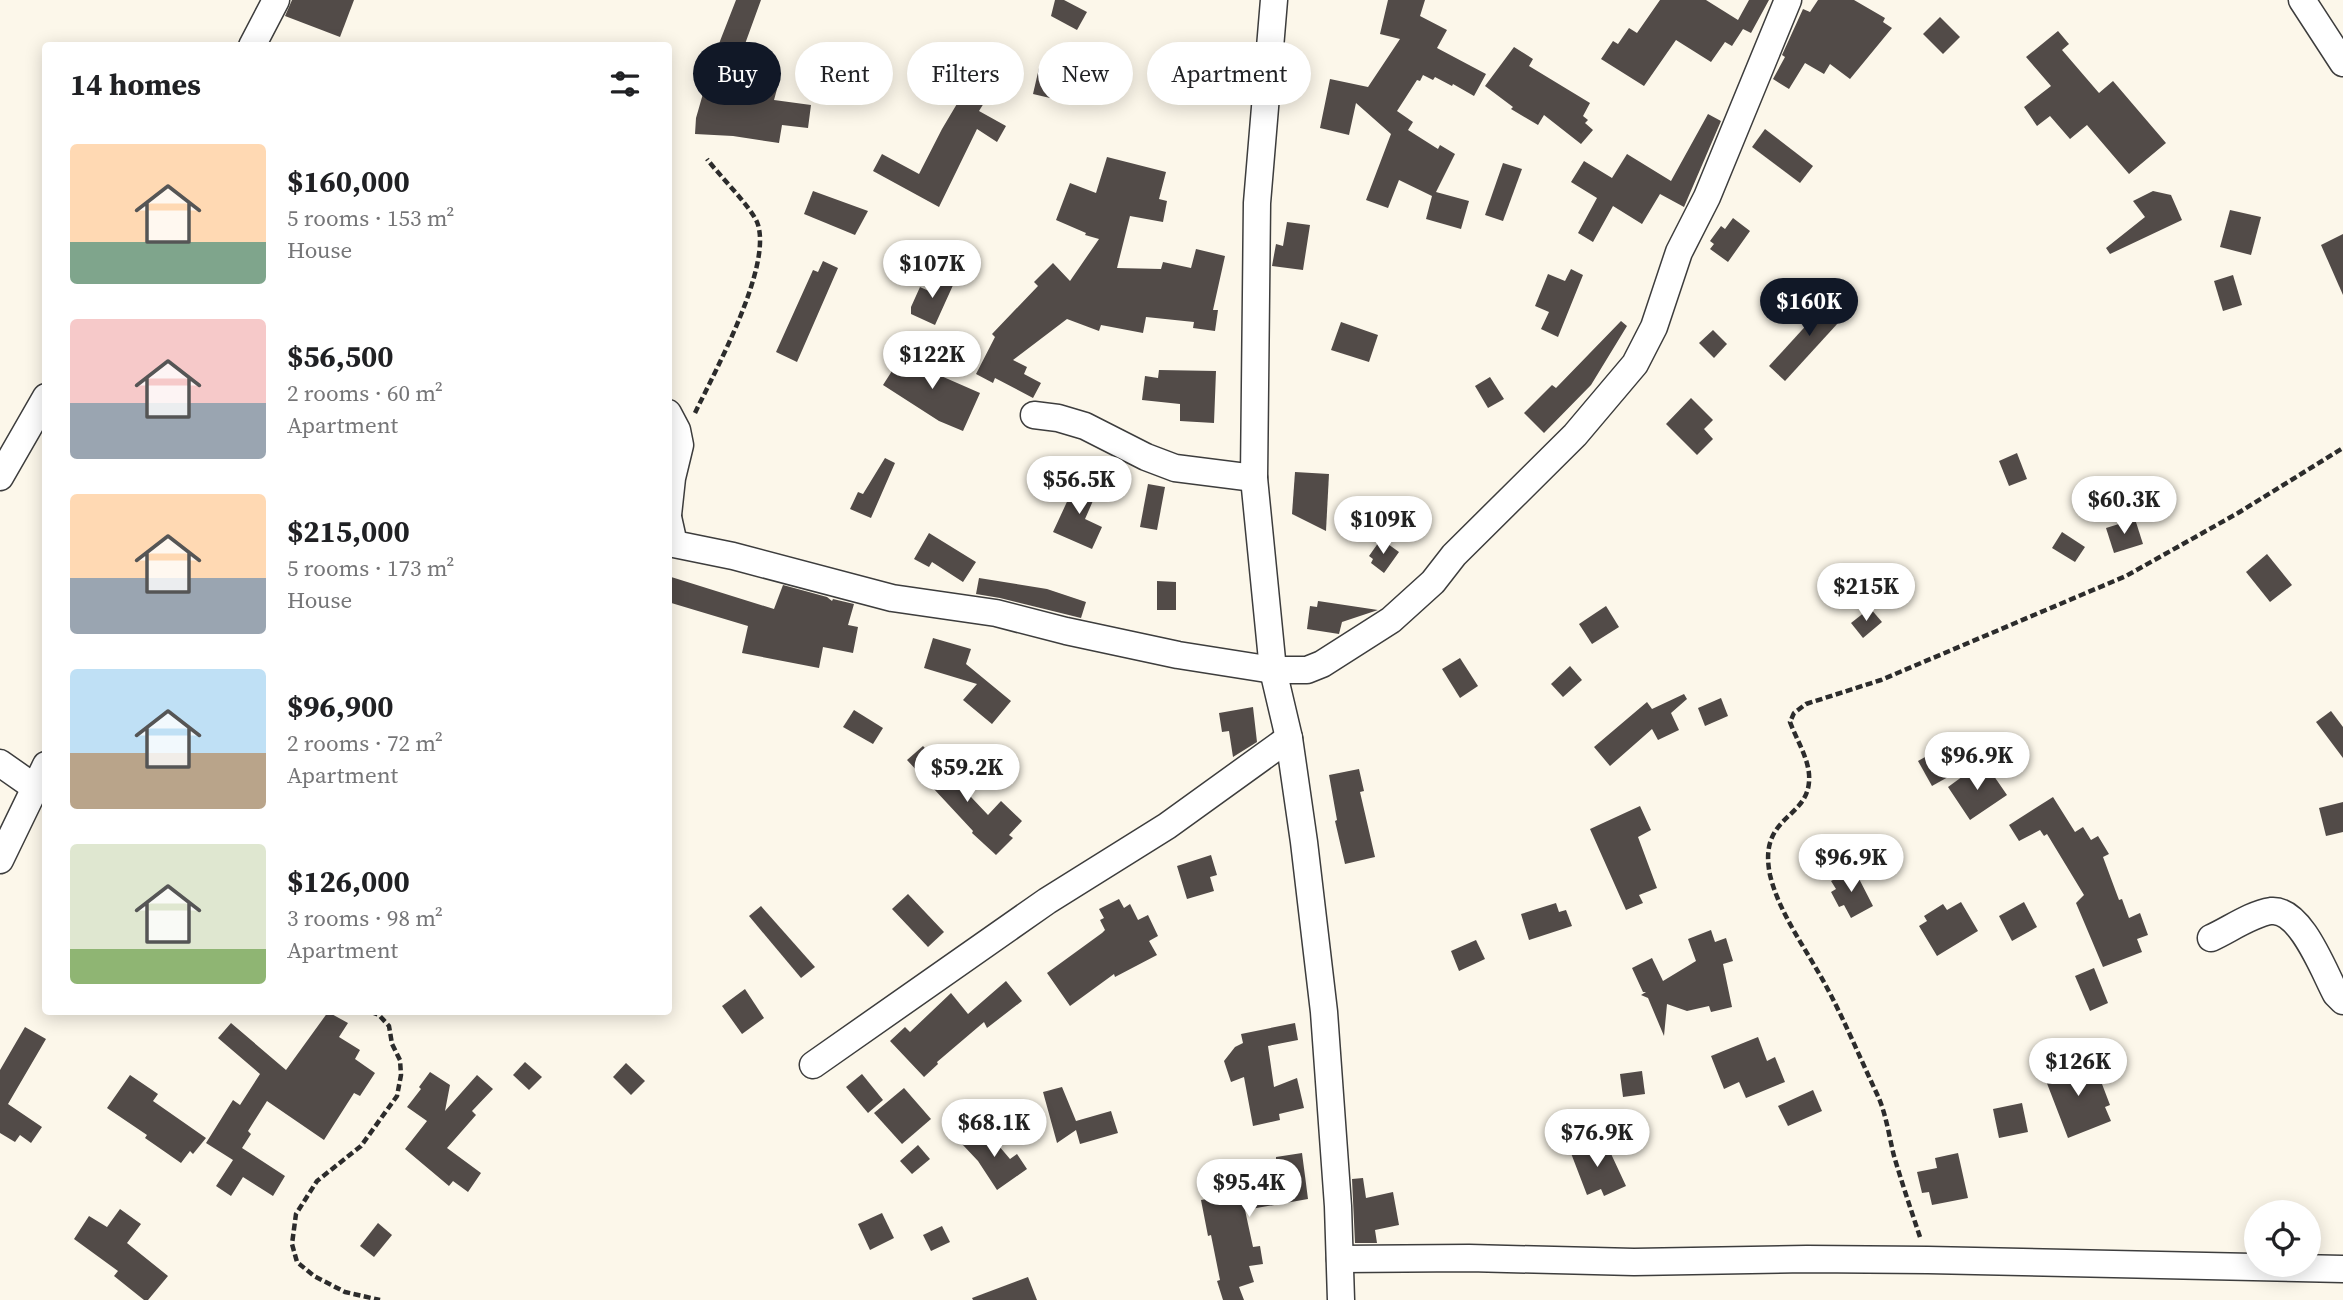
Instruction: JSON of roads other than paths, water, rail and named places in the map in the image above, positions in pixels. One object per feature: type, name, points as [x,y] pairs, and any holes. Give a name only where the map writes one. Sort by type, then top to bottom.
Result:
[{"type":"street","points":[[254,42],[276,0]]},
{"type":"street","points":[[1273,0],[1257,203],[1254,478],[1272,670],[1289,738],[1324,1012],[1341,1300]]},
{"type":"street","points":[[672,549],[733,556],[892,598],[996,613],[1129,645],[1272,670],[1307,670],[1322,664],[1391,620],[1433,582],[1454,555],[1575,435],[1635,363],[1654,327],[1679,252],[1707,197],[1788,0]]},
{"type":"street","points":[[2302,0],[2343,64]]},
{"type":"street","points":[[0,477],[42,404]]},
{"type":"street","points":[[1034,415],[1058,418],[1085,426],[1146,457],[1175,468],[1254,478]]},
{"type":"street","points":[[672,421],[680,445],[672,478]]},
{"type":"street","points":[[813,1065],[1047,901],[1167,826],[1289,738]]},
{"type":"street","points":[[0,763],[40,776],[0,860]]},
{"type":"street","points":[[2211,938],[2261,914],[2271,911],[2287,914],[2302,931],[2336,994],[2343,1001]]},
{"type":"street","points":[[1340,1259],[1469,1258],[1634,1262],[1928,1260],[2343,1269]]}]
